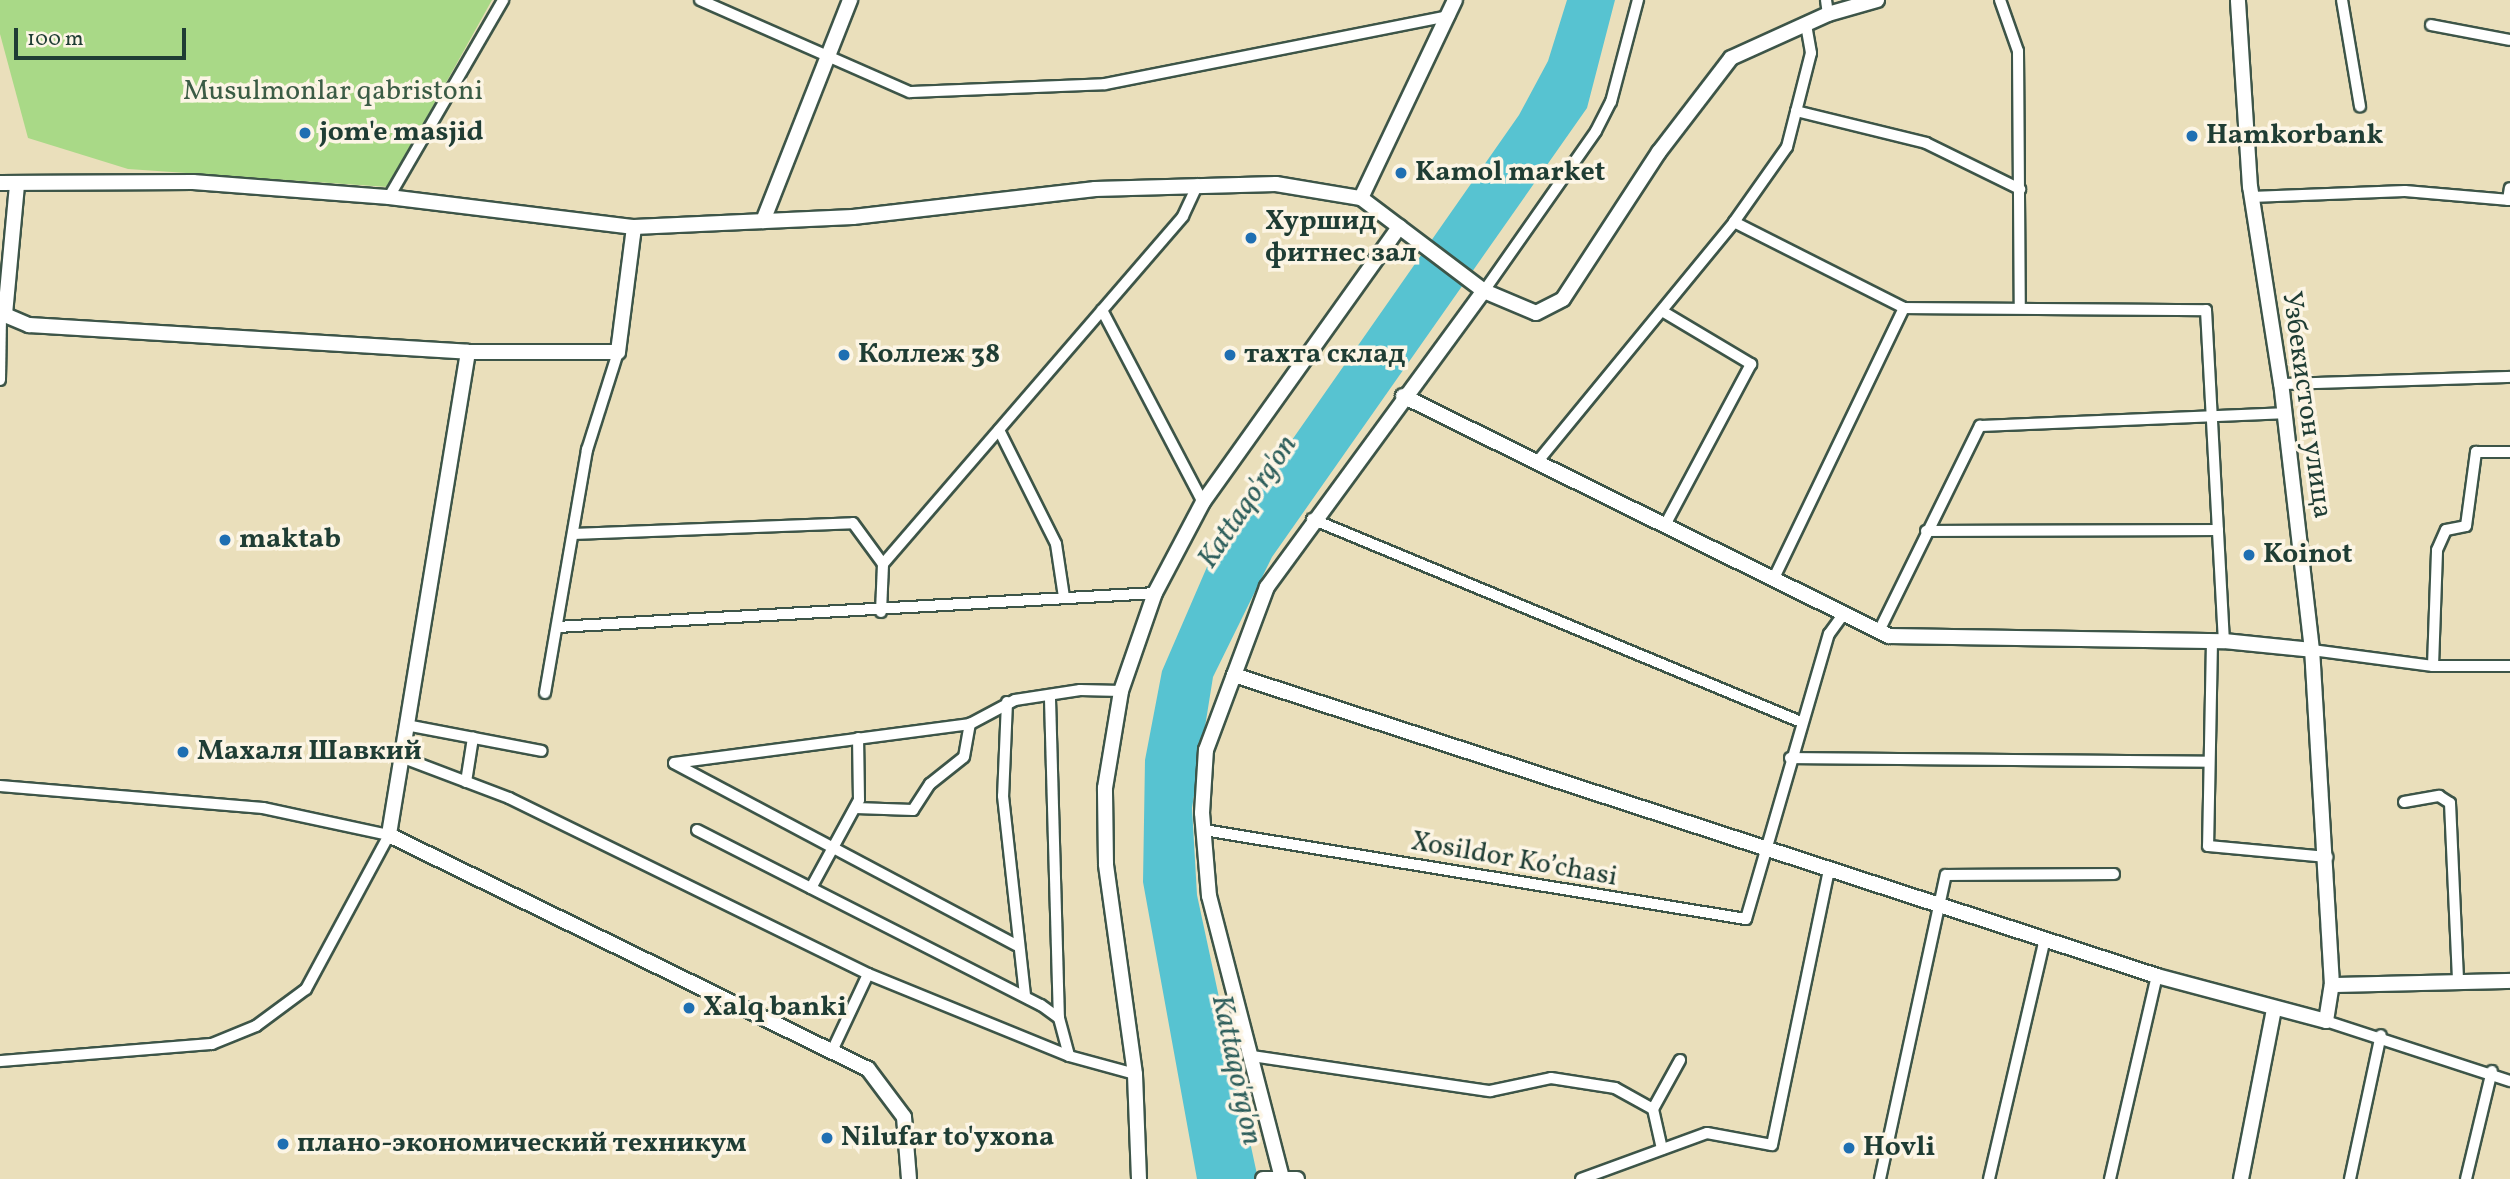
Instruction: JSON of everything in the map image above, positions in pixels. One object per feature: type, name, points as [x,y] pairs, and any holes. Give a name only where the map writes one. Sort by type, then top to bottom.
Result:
[{"type":"street","points":[[389,197],[503,0]]},
{"type":"street","points":[[700,0],[824,57],[910,92],[1105,84],[1449,16]]},
{"type":"street","points":[[763,221],[824,57],[850,0]]},
{"type":"street","points":[[1362,198],[1455,0]]},
{"type":"street","points":[[1263,1179],[1283,1178],[1209,896],[1204,830],[1206,750],[1267,587],[1312,519],[1601,121],[1638,0]]},
{"type":"street","points":[[0,183],[193,182],[389,197],[634,227],[763,221],[1198,184],[1276,184],[1362,198],[1480,288],[1536,313],[1563,299],[1659,152],[1731,58],[1806,26],[1827,7],[1877,0]]},
{"type":"street","points":[[2000,0],[2018,51],[2020,306]]},
{"type":"street","name":"Узбекистон улица","points":[[2238,0],[2251,197],[2281,384],[2312,650],[2327,857],[2332,985],[2326,1021]]},
{"type":"street","points":[[2342,0],[2361,106]]},
{"type":"street","points":[[2431,25],[2510,40]]},
{"type":"street","points":[[1538,461],[1734,222],[1787,146],[1811,53],[1806,26]]},
{"type":"street","points":[[1796,111],[1926,143],[2020,189]]},
{"type":"street","points":[[881,612],[883,564],[1183,216],[1198,184]]},
{"type":"street","points":[[0,380],[3,315],[17,185]]},
{"type":"street","points":[[2251,197],[2405,191],[2509,200],[2510,188]]},
{"type":"street","points":[[1734,222],[1904,308],[2020,306],[2206,310],[2214,418],[2218,530],[2218,640],[2208,762],[2208,846],[2327,857]]},
{"type":"street","points":[[545,692],[587,450],[618,352],[634,227]]},
{"type":"street","points":[[1139,1179],[1135,1074],[1106,864],[1105,788],[1121,691],[1155,593],[1203,502],[1399,227]]},
{"type":"street","points":[[1774,578],[1904,308]]},
{"type":"street","points":[[1102,310],[1203,502]]},
{"type":"street","points":[[1662,311],[1751,364],[1666,523]]},
{"type":"street","points":[[3,315],[29,325],[468,352],[618,352]]},
{"type":"street","points":[[0,1061],[212,1044],[256,1026],[306,989],[388,835],[468,352]]},
{"type":"street","points":[[2281,384],[2510,377]]},
{"type":"street","points":[[1403,396],[1666,523],[1879,631],[2218,640],[2433,666],[2510,666]]},
{"type":"street","points":[[1879,631],[1980,426],[2214,418],[2284,412]]},
{"type":"street","points":[[999,430],[1056,544],[1064,597]]},
{"type":"street","points":[[2433,666],[2437,550],[2446,530],[2467,522],[2476,452],[2510,452]]},
{"type":"street","points":[[1312,519],[1801,722]]},
{"type":"street","points":[[573,534],[853,523],[883,564]]},
{"type":"street","points":[[1926,531],[2218,530]]},
{"type":"street","points":[[557,627],[881,612],[1064,597],[1155,593]]},
{"type":"street","points":[[1766,851],[1790,758],[1829,634],[1844,613]]},
{"type":"street","points":[[1234,675],[1766,851],[1941,904],[2157,976],[2274,1010],[2381,1035],[2492,1071],[2510,1081]]},
{"type":"street","points":[[1016,945],[832,850],[674,763],[970,724],[1007,702],[1050,699],[1080,690],[1121,691]]},
{"type":"street","points":[[1050,699],[1059,1018],[1069,1056]]},
{"type":"street","points":[[1007,702],[1003,796],[1016,945],[1025,996]]},
{"type":"street","points":[[856,808],[914,810],[930,784],[964,757],[970,724]]},
{"type":"street","points":[[406,725],[542,751]]},
{"type":"street","points":[[466,782],[473,738]]},
{"type":"street","points":[[811,888],[856,808],[862,777],[858,738]]},
{"type":"street","points":[[401,757],[466,782],[868,974],[1069,1056],[1135,1074]]},
{"type":"street","points":[[1790,758],[2208,762]]},
{"type":"street","points":[[0,786],[263,808],[388,835],[868,1069],[904,1117],[909,1179]]},
{"type":"street","points":[[2404,802],[2439,796],[2450,803],[2458,982]]},
{"type":"street","points":[[697,830],[1025,996],[1059,1018]]},
{"type":"street","name":"Xosildor Ko’chasi","points":[[1204,830],[1737,922],[1746,919],[1766,851]]},
{"type":"street","points":[[1581,1179],[1707,1133],[1772,1145],[1829,870]]},
{"type":"street","points":[[1880,1179],[1946,875],[2114,874]]},
{"type":"street","points":[[1989,1179],[2045,939]]},
{"type":"street","points":[[832,1051],[868,974]]},
{"type":"street","points":[[2110,1179],[2157,976]]},
{"type":"street","points":[[2332,985],[2510,981]]},
{"type":"street","points":[[2241,1179],[2274,1010]]},
{"type":"street","points":[[2350,1179],[2381,1035]]},
{"type":"street","points":[[1252,1056],[1490,1091],[1577,1080],[1615,1087],[1653,1109]]},
{"type":"street","points":[[1662,1149],[1653,1109],[1680,1060]]},
{"type":"street","points":[[2466,1179],[2492,1071]]},
{"type":"green space","name":"Musulmonlar qabristoni","points":[[0,0],[492,0],[388,187],[128,169],[28,138],[0,34]]},
{"type":"water","points":[[1567,0],[1615,0],[1587,108],[1272,557],[1213,677],[1192,808],[1197,895],[1258,1179],[1197,1179],[1143,882],[1145,760],[1162,671],[1213,553],[1519,115],[1548,61]]},
{"type":"place","name":"jom'e masjid","points":[[305,133]]},
{"type":"place","name":"Hamkorbank","points":[[2192,136]]},
{"type":"place","name":"Kamol market","points":[[1401,173]]},
{"type":"place","name":"Хуршид фитнес зал","points":[[1251,238]]},
{"type":"place","name":"Коллеж 38","points":[[844,355]]},
{"type":"place","name":"тахта склад","points":[[1230,355]]},
{"type":"place","name":"maktab","points":[[225,540]]},
{"type":"place","name":"Koinot","points":[[2249,555]]},
{"type":"place","name":"Махаля Шавкий","points":[[183,752]]},
{"type":"place","name":"Xalq banki","points":[[689,1008]]},
{"type":"place","name":"Nilufar to'yxona","points":[[827,1138]]},
{"type":"place","name":"плано-экономический техникум","points":[[283,1144]]},
{"type":"place","name":"Hovli","points":[[1849,1148]]},
{"type":"water label","name":"Kattaqo'rg'on","points":[[1248,502]]},
{"type":"water label","name":"Kattaqo'rg'on","points":[[1236,1070]]}]
